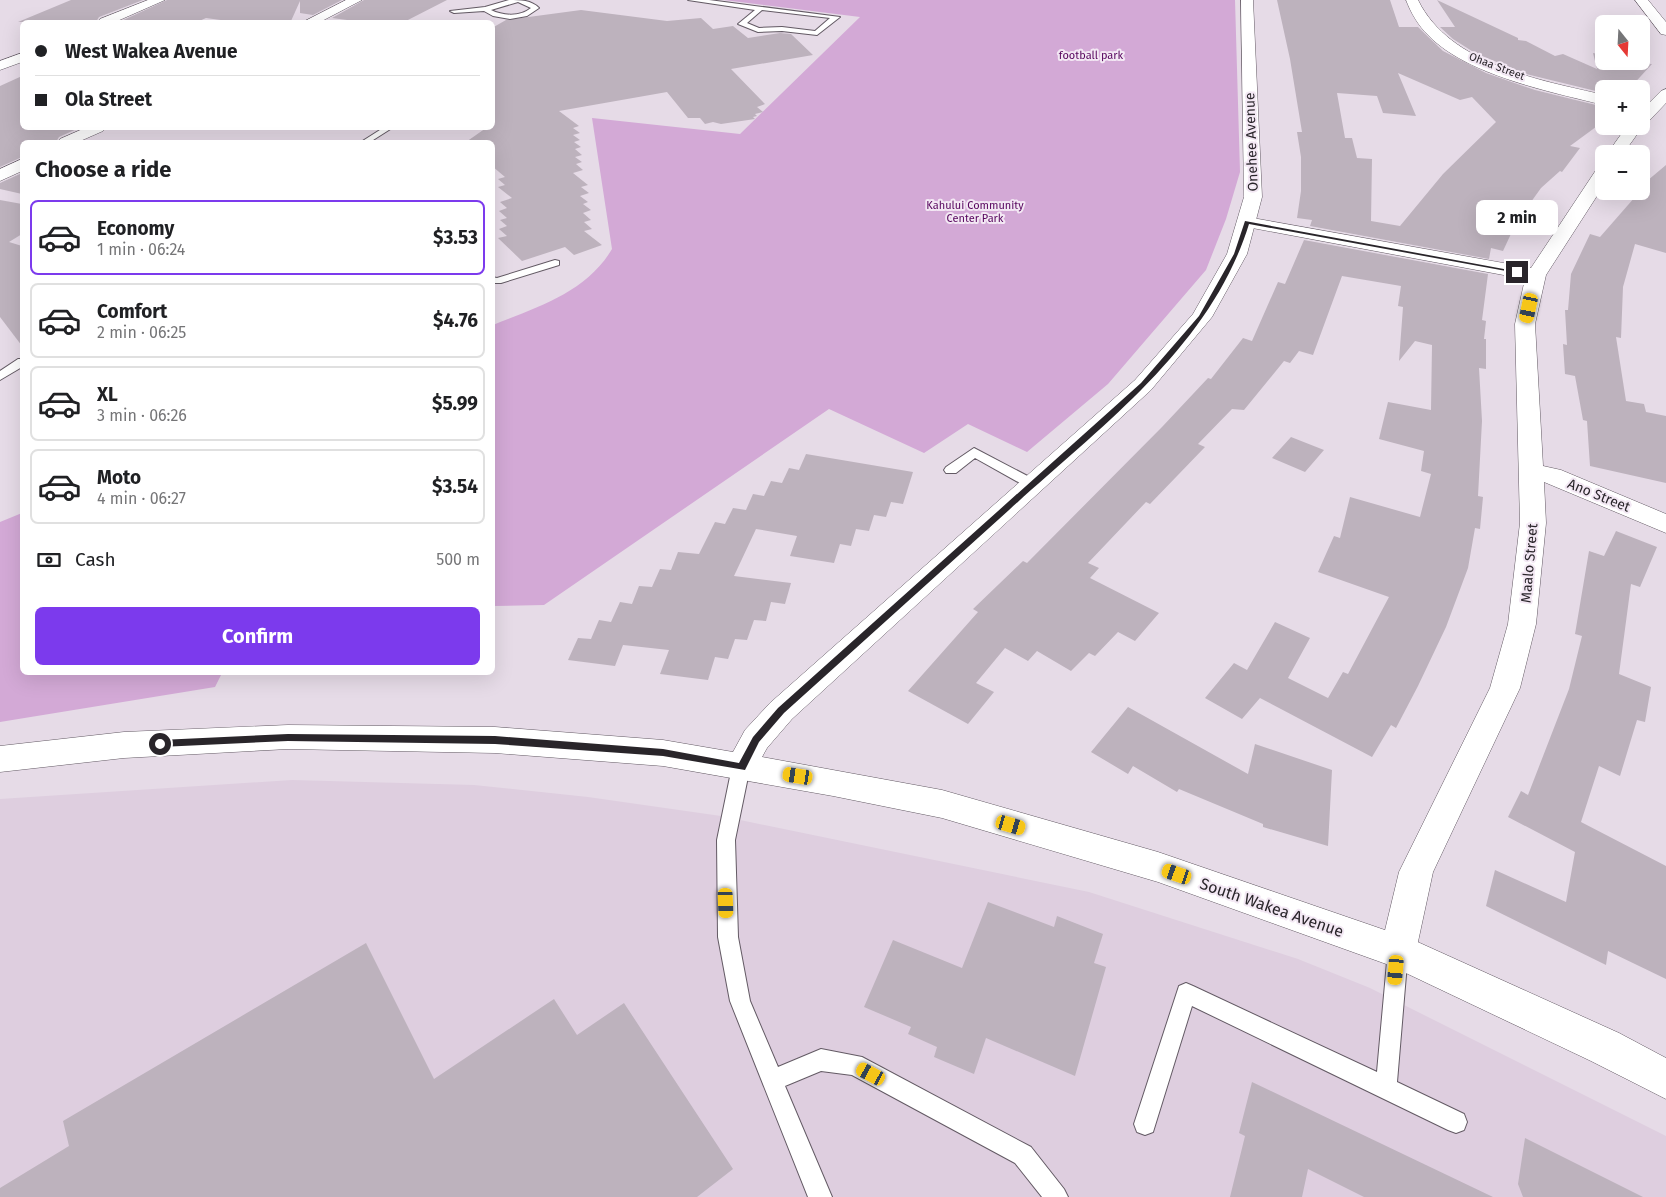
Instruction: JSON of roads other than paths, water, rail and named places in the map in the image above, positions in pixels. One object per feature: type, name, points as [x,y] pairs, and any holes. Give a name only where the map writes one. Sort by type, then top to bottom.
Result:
[{"type":"street","points":[[109,20],[159,0]]},
{"type":"street","points":[[314,20],[356,0]]},
{"type":"street","name":"Onehee Avenue","points":[[742,767],[756,740],[781,710],[1143,385],[1202,317],[1237,254],[1253,197],[1253,146],[1247,0]]},
{"type":"street","name":"Ohaa Street","points":[[1412,0],[1420,18],[1435,34],[1459,51],[1495,68],[1595,97]]},
{"type":"street","points":[[1641,0],[1654,13],[1666,31]]},
{"type":"street","points":[[0,66],[20,58]]},
{"type":"street","points":[[1650,108],[1666,94]]},
{"type":"street","points":[[1650,114],[1666,115]]},
{"type":"street","points":[[70,140],[93,130]]},
{"type":"street","points":[[0,176],[20,165]]},
{"type":"street","name":"Maalo Street","points":[[1398,951],[1416,872],[1505,688],[1522,624],[1533,523],[1525,324],[1536,275],[1595,185]]},
{"type":"street","points":[[1247,222],[1536,275]]},
{"type":"street","name":"Ano Street","points":[[1531,470],[1552,476],[1666,524]]},
{"type":"street","name":"South Wakea Avenue","points":[[0,759],[124,745],[330,738],[505,741],[663,753],[833,782],[942,804],[1158,867],[1398,951],[1605,1047],[1666,1080]]},
{"type":"lane","points":[[474,0],[454,11],[485,9],[518,0],[532,4],[535,8],[528,13],[503,16],[491,15],[485,9]]},
{"type":"lane","points":[[690,0],[761,8],[836,17],[817,33],[782,29],[758,30],[742,24],[761,8]]},
{"type":"lane","points":[[368,140],[385,130]]},
{"type":"lane","points":[[495,281],[555,263]]},
{"type":"lane","points":[[0,376],[20,363]]},
{"type":"lane","points":[[951,470],[974,452],[1032,484]]},
{"type":"lane","points":[[742,767],[726,840],[728,937],[740,1001],[820,1197]]},
{"type":"lane","points":[[1386,1088],[1398,951]]},
{"type":"lane","points":[[1145,1124],[1186,993],[1456,1122]]},
{"type":"lane","points":[[773,1080],[821,1060],[854,1065],[1023,1155],[1056,1197]]},
{"type":"park label","name":"football park","points":[[1091,55]]},
{"type":"park label","name":"Kahului Community Center Park","points":[[975,211]]}]
